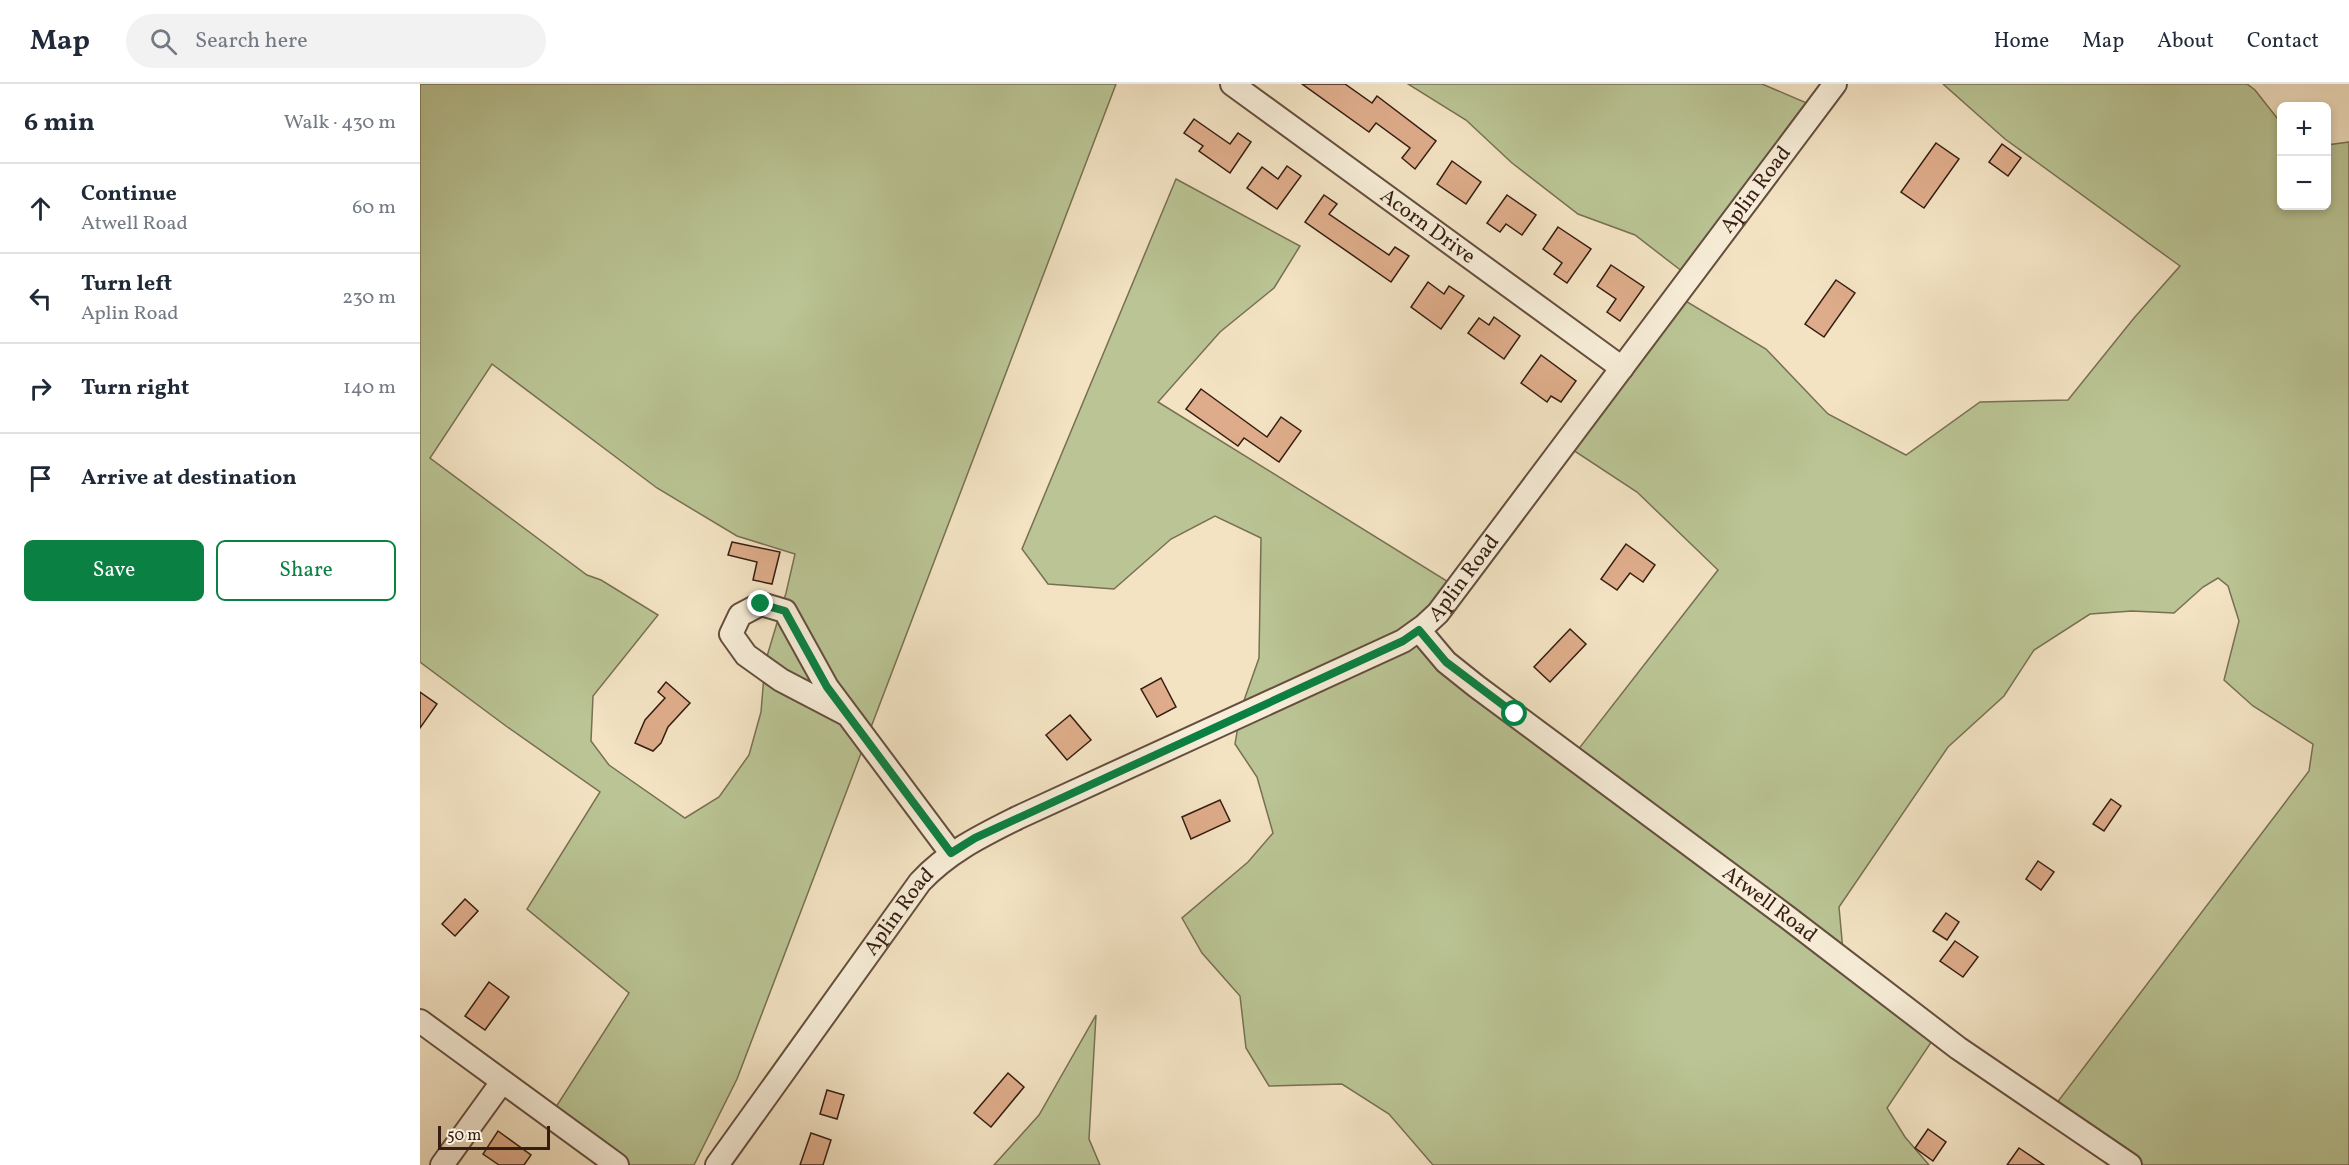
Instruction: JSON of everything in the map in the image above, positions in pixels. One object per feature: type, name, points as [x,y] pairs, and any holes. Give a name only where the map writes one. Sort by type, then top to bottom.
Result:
[{"type":"street","name":"Acorn Drive","points":[[1232,84],[1622,368]]},
{"type":"street","name":"Aplin Road","points":[[717,1165],[920,882],[951,853],[975,838],[1403,641],[1438,613],[1835,84]]},
{"type":"street","points":[[848,716],[781,680],[746,655],[732,634],[740,615],[761,604],[785,611],[827,687],[951,853]]},
{"type":"street","name":"Atwell Road","points":[[1419,630],[1446,662],[1476,686],[1786,916],[1959,1048],[2130,1165]]},
{"type":"street","points":[[420,1021],[617,1165]]},
{"type":"street","points":[[442,1165],[502,1082]]},
{"type":"green space","points":[[420,84],[1116,84],[737,1079],[694,1165],[630,1165],[554,1110],[629,993],[527,909],[600,792],[420,662]],"holes":[[[492,364],[657,488],[737,536],[795,554],[765,663],[761,712],[749,755],[719,797],[685,818],[609,765],[591,741],[593,696],[658,615],[601,580],[587,575],[430,458]]]},
{"type":"green space","points":[[1408,84],[1762,84],[1809,104],[1683,272],[1635,235],[1578,214],[1512,163],[1466,120]]},
{"type":"green space","points":[[1943,84],[2247,84],[2255,90],[2277,118],[2277,210],[2331,210],[2331,144],[2349,142],[2349,1165],[2143,1165],[2056,1104],[2309,771],[2313,744],[2253,706],[2224,680],[2239,621],[2228,586],[2218,578],[2203,587],[2174,613],[2132,611],[2090,614],[2034,650],[2004,696],[1948,747],[1839,907],[1843,951],[1577,751],[1718,570],[1637,492],[1573,450],[1684,300],[1766,349],[1828,414],[1906,455],[1980,402],[2068,400],[2134,318],[2180,266],[2005,139]]},
{"type":"green space","points":[[1176,179],[1300,246],[1274,288],[1220,332],[1158,402],[1450,583],[1431,608],[1398,634],[1242,706],[1259,658],[1261,538],[1215,516],[1171,539],[1114,589],[1048,584],[1022,549]]},
{"type":"green space","points":[[1418,641],[1934,1038],[1887,1108],[1905,1137],[1929,1165],[1433,1165],[1389,1114],[1342,1084],[1269,1086],[1246,1048],[1240,996],[1202,953],[1182,918],[1248,862],[1273,833],[1257,777],[1235,744],[1238,726]]},
{"type":"green space","points":[[1096,1015],[1089,1139],[1100,1165],[994,1165],[1039,1115]]},
{"type":"building","points":[[1302,84],[1345,84],[1372,103],[1377,96],[1436,141],[1415,169],[1402,158],[1410,148],[1376,123],[1369,132]]},
{"type":"building","points":[[1194,119],[1230,144],[1238,133],[1251,142],[1230,173],[1199,151],[1203,146],[1184,133]]},
{"type":"building","points":[[1936,143],[1959,159],[1924,208],[1901,192]]},
{"type":"building","points":[[2002,144],[2021,158],[2008,176],[1989,162]]},
{"type":"building","points":[[1452,161],[1481,182],[1466,204],[1437,184]]},
{"type":"building","points":[[1287,166],[1301,176],[1277,209],[1247,188],[1262,167],[1278,179]]},
{"type":"building","points":[[1324,195],[1337,204],[1329,214],[1389,255],[1395,247],[1409,256],[1391,282],[1305,222]]},
{"type":"building","points":[[1507,195],[1536,215],[1522,235],[1506,224],[1500,232],[1487,223]]},
{"type":"building","points":[[1558,227],[1591,249],[1567,283],[1554,274],[1562,263],[1543,249]]},
{"type":"building","points":[[1611,265],[1644,287],[1620,321],[1607,312],[1616,299],[1597,286]]},
{"type":"building","points":[[1836,280],[1855,293],[1824,337],[1805,324]]},
{"type":"building","points":[[1428,282],[1444,294],[1449,286],[1464,296],[1441,329],[1411,307]]},
{"type":"building","points":[[1494,317],[1520,336],[1504,359],[1468,333],[1479,318],[1489,325]]},
{"type":"building","points":[[1541,355],[1576,381],[1561,402],[1551,396],[1547,402],[1521,383]]},
{"type":"building","points":[[1201,389],[1267,437],[1281,417],[1301,431],[1279,462],[1244,438],[1238,446],[1186,409]]},
{"type":"building","points":[[732,542],[780,552],[772,584],[753,580],[757,562],[728,555]]},
{"type":"building","points":[[1626,544],[1655,565],[1643,582],[1630,573],[1617,590],[1601,579]]},
{"type":"building","points":[[1570,629],[1586,644],[1550,682],[1534,667]]},
{"type":"building","points":[[1161,678],[1176,707],[1157,717],[1141,689]]},
{"type":"building","points":[[666,682],[690,703],[668,727],[661,743],[653,751],[635,743],[645,720],[665,698],[658,692]]},
{"type":"building","points":[[420,692],[437,704],[420,728]]},
{"type":"building","points":[[1070,715],[1091,740],[1067,760],[1046,735]]},
{"type":"building","points":[[2111,799],[2121,806],[2104,831],[2093,824]]},
{"type":"building","points":[[1220,800],[1230,821],[1191,839],[1182,817]]},
{"type":"building","points":[[2038,861],[2054,872],[2041,890],[2026,879]]},
{"type":"building","points":[[465,899],[478,911],[455,936],[442,924]]},
{"type":"building","points":[[1946,913],[1959,922],[1947,940],[1933,931]]},
{"type":"building","points":[[1955,941],[1978,957],[1963,977],[1940,961]]},
{"type":"building","points":[[489,982],[509,997],[485,1030],[465,1016]]},
{"type":"building","points":[[1008,1073],[1024,1087],[991,1127],[974,1113]]},
{"type":"building","points":[[827,1090],[844,1095],[837,1119],[820,1114]]},
{"type":"building","points":[[1928,1129],[1946,1142],[1933,1161],[1915,1148]]},
{"type":"building","points":[[498,1131],[531,1155],[524,1165],[499,1165],[483,1154]]},
{"type":"building","points":[[811,1133],[831,1140],[823,1165],[800,1165]]},
{"type":"building","points":[[2019,1148],[2044,1165],[2007,1165]]},
{"type":"route","points":[[761,604],[785,611],[827,687],[951,853],[975,838],[1403,641],[1419,630],[1446,662],[1515,714]]}]
